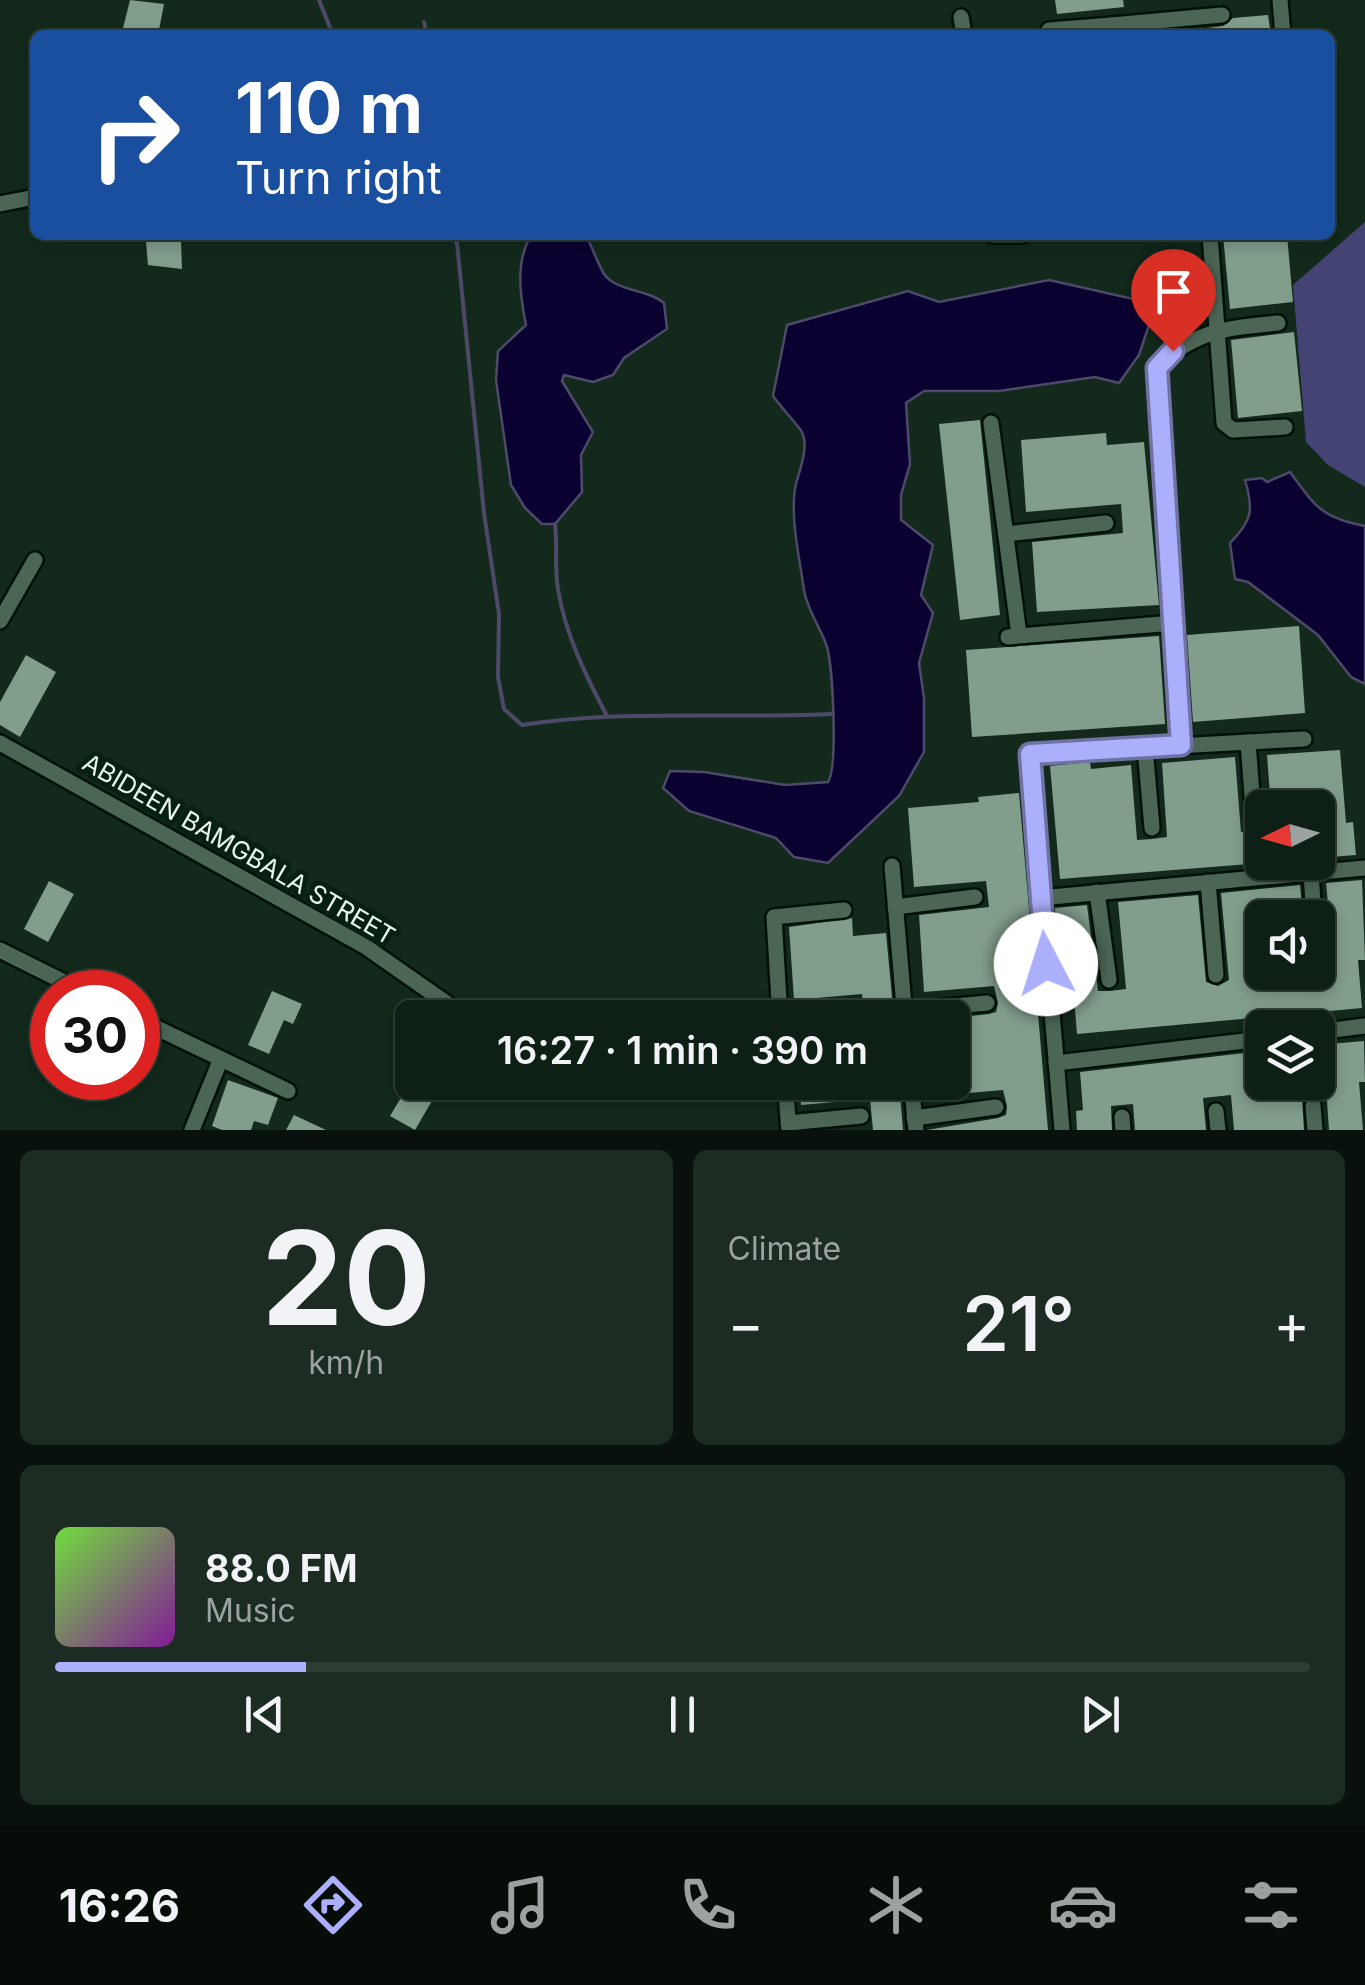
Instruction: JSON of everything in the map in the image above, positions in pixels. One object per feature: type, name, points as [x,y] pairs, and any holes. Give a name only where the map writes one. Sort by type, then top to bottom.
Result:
[{"type":"street","points":[[1280,0],[1283,30]]},
{"type":"street","points":[[1049,30],[1112,30],[1222,15]]},
{"type":"street","points":[[962,18],[963,30]]},
{"type":"street","points":[[0,204],[30,198]]},
{"type":"street","points":[[1210,240],[1224,424],[1232,430],[1285,427]]},
{"type":"street","points":[[1181,745],[1157,368],[1173,351],[1216,329],[1278,323]]},
{"type":"street","points":[[991,423],[1006,534],[1013,636],[1173,623]]},
{"type":"street","points":[[1006,534],[1106,522]]},
{"type":"street","points":[[0,621],[36,560]]},
{"type":"street","points":[[1062,1130],[1030,754],[1304,739]]},
{"type":"street","points":[[1248,742],[1252,790]]},
{"type":"street","name":"ABIDEEN BAMGBALA STREET","points":[[0,744],[366,946],[442,1000]]},
{"type":"street","points":[[1145,746],[1152,828]]},
{"type":"street","points":[[892,866],[904,1000]]},
{"type":"street","points":[[1335,871],[1365,868]]},
{"type":"street","points":[[1040,898],[1245,879]]},
{"type":"street","points":[[1208,882],[1216,974]]},
{"type":"street","points":[[1098,892],[1109,980]]},
{"type":"street","points":[[895,907],[975,897]]},
{"type":"street","points":[[779,1000],[774,917],[844,910]]},
{"type":"street","points":[[0,950],[40,970]]},
{"type":"street","points":[[970,1005],[987,1003]]},
{"type":"street","points":[[1335,1030],[1365,1026]]},
{"type":"street","points":[[160,1031],[288,1092]]},
{"type":"street","points":[[1056,1063],[1245,1040]]},
{"type":"street","points":[[192,1130],[220,1061]]},
{"type":"street","points":[[787,1100],[789,1127],[861,1116]]},
{"type":"street","points":[[1313,1106],[1315,1130]]},
{"type":"street","points":[[915,1124],[996,1107]]},
{"type":"street","points":[[1216,1111],[1218,1130]]},
{"type":"shaded area","points":[[1365,222],[1365,487],[1328,465],[1306,442],[1293,285]]},
{"type":"shaded area","points":[[529,240],[588,240],[610,280],[664,303],[667,329],[624,358],[613,375],[593,382],[564,375],[562,381],[593,432],[581,455],[582,492],[555,524],[542,524],[525,508],[511,485],[496,380],[498,351],[526,325],[521,268]]},
{"type":"shaded area","points":[[1049,280],[1138,300],[1149,325],[1139,355],[1119,383],[1095,377],[999,391],[924,391],[906,403],[910,464],[901,495],[901,520],[933,545],[921,595],[933,613],[919,663],[924,698],[924,752],[899,796],[828,863],[794,857],[776,838],[689,811],[663,788],[670,771],[704,772],[785,785],[828,782],[831,773],[834,717],[829,658],[806,597],[794,523],[794,496],[805,444],[800,429],[773,396],[787,325],[908,291],[939,302]]},
{"type":"shaded area","points":[[1290,472],[1320,509],[1365,526],[1365,684],[1351,677],[1318,635],[1248,582],[1235,579],[1230,543],[1249,514],[1245,480],[1262,478],[1267,482]]},
{"type":"building","points":[[130,0],[164,4],[159,30],[123,28]]},
{"type":"building","points":[[1055,0],[1123,0],[1124,7],[1057,14]]},
{"type":"building","points":[[1268,15],[1270,30],[1192,30],[1223,26],[1233,18]]},
{"type":"building","points":[[181,240],[182,269],[148,265],[146,242]]},
{"type":"building","points":[[1223,240],[1287,240],[1293,302],[1230,309]]},
{"type":"building","points":[[1294,332],[1302,411],[1238,418],[1231,340]]},
{"type":"building","points":[[980,420],[1000,615],[960,620],[939,424]]},
{"type":"building","points":[[1106,433],[1107,445],[1144,442],[1159,605],[1037,612],[1032,542],[1123,533],[1121,504],[1026,512],[1021,440]]},
{"type":"building","points":[[1299,626],[1305,713],[1193,722],[1187,635]]},
{"type":"building","points":[[1159,636],[1165,724],[972,737],[966,650]]},
{"type":"building","points":[[26,655],[56,672],[20,737],[0,725],[0,702]]},
{"type":"building","points":[[1340,750],[1346,823],[1353,822],[1356,855],[1335,857],[1335,790],[1270,790],[1267,755]]},
{"type":"building","points":[[1235,757],[1241,832],[1245,832],[1245,864],[1060,879],[1050,766],[1090,762],[1091,769],[1131,765],[1137,840],[1167,837],[1162,763]]},
{"type":"building","points":[[1019,793],[1048,1130],[927,1130],[1006,1115],[1003,1090],[970,1093],[970,1016],[996,1012],[994,986],[924,992],[919,915],[989,907],[986,881],[914,887],[908,808],[979,802],[978,797]]},
{"type":"building","points":[[1362,880],[1365,960],[1358,960],[1362,1008],[1245,1010],[1245,1019],[1077,1034],[1073,986],[1062,987],[1055,908],[1087,905],[1098,991],[1110,991],[1126,989],[1118,902],[1198,895],[1206,982],[1218,986],[1229,980],[1221,893],[1300,885],[1301,900],[1245,900],[1245,990],[1335,990],[1335,900],[1328,900],[1326,883]]},
{"type":"building","points":[[49,881],[74,894],[48,942],[24,929]]},
{"type":"building","points":[[852,918],[853,936],[886,933],[892,1000],[862,1000],[862,994],[794,1000],[789,927]]},
{"type":"building","points":[[272,991],[302,1004],[293,1024],[284,1020],[269,1054],[248,1045]]},
{"type":"building","points":[[1364,1041],[1365,1082],[1359,1082],[1363,1130],[1329,1130],[1327,1100],[1335,1100],[1335,1044]]},
{"type":"building","points":[[1245,1053],[1245,1100],[1302,1100],[1304,1130],[1234,1130],[1231,1095],[1203,1098],[1206,1130],[1135,1130],[1133,1104],[1111,1106],[1112,1130],[1077,1130],[1076,1111],[1083,1110],[1080,1072]]},
{"type":"building","points":[[228,1080],[278,1098],[268,1125],[254,1121],[251,1130],[212,1126]]},
{"type":"building","points":[[400,1100],[432,1100],[415,1130],[390,1116]]},
{"type":"building","points":[[801,1100],[858,1100],[801,1105]]},
{"type":"building","points":[[870,1100],[900,1100],[903,1130],[873,1130]]},
{"type":"building","points":[[294,1115],[326,1130],[286,1130]]},
{"type":"waterway","points":[[319,0],[331,30]]},
{"type":"waterway","points":[[424,22],[426,30]]},
{"type":"waterway","points":[[454,240],[499,614],[498,677],[504,709],[522,725],[638,716],[833,714]]},
{"type":"waterway","points":[[555,524],[561,606],[584,670],[607,716]]},
{"type":"route","points":[[1046,964],[1030,754],[1181,745],[1157,368],[1173,351]]}]
